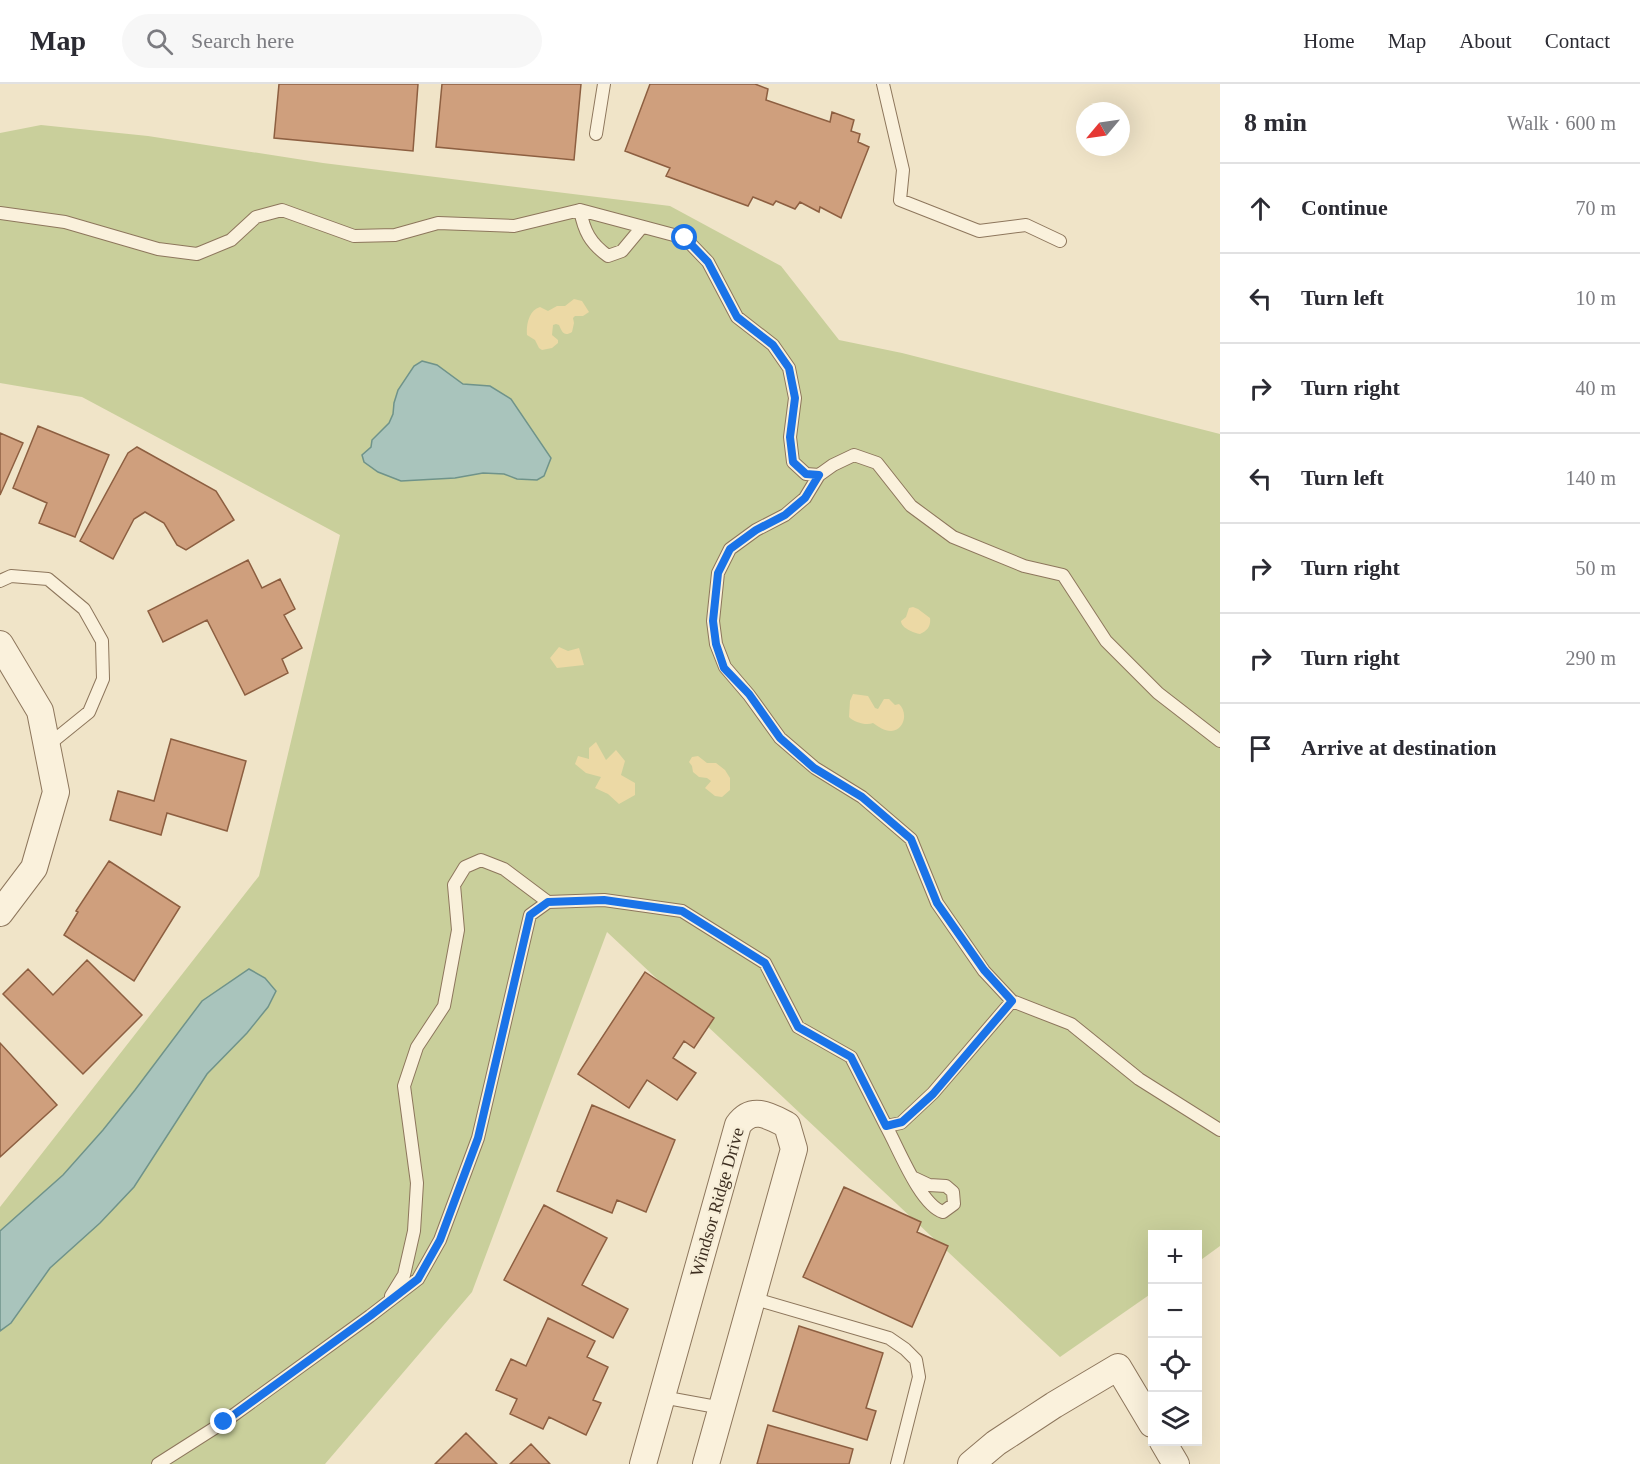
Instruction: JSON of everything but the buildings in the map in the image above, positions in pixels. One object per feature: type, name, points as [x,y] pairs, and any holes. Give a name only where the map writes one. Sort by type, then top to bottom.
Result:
[{"type":"street","points":[[0,644],[40,711],[56,792],[34,868],[0,913]]},
{"type":"street","name":"Windsor Ridge Drive","points":[[642,1464],[738,1125],[743,1118],[754,1113],[770,1115],[787,1125],[794,1149],[706,1464]]},
{"type":"street","points":[[971,1464],[996,1443],[1118,1367],[1148,1417]]},
{"type":"street","points":[[1165,1446],[1176,1464]]},
{"type":"lane","points":[[597,134],[604,84]]},
{"type":"lane","points":[[882,84],[903,170],[900,200],[979,231],[1026,225],[1060,241]]},
{"type":"lane","points":[[0,213],[64,222],[158,249],[197,254],[231,240],[256,218],[282,210],[354,236],[395,235],[438,223],[514,226],[580,210],[685,238],[708,262],[737,317],[773,345],[789,368],[795,398],[790,437],[793,462],[806,474],[819,475]]},
{"type":"lane","points":[[580,210],[583,227],[596,248],[608,256],[622,251],[642,227]]},
{"type":"lane","points":[[1220,741],[1158,693],[1106,640],[1063,575],[1024,566],[953,537],[911,506],[877,463],[854,455],[819,475],[805,498],[785,515],[756,530],[730,549],[718,573],[713,621],[716,644],[724,668],[749,694],[780,738],[814,768],[862,797],[911,839],[937,903],[984,970],[1012,1001],[1071,1024],[1139,1079],[1220,1130]]},
{"type":"lane","points":[[0,581],[10,576],[48,579],[84,609],[102,641],[103,680],[89,712],[47,746]]},
{"type":"lane","points":[[387,1303],[404,1275],[414,1231],[417,1184],[404,1086],[417,1047],[444,1006],[458,930],[454,885],[465,867],[482,860],[504,869],[548,902]]},
{"type":"lane","points":[[158,1464],[224,1422],[418,1279],[440,1240],[478,1138],[530,915],[548,902],[604,900],[682,911],[765,963],[798,1027],[851,1057],[912,1177]]},
{"type":"lane","points":[[886,1126],[902,1122],[933,1094],[1012,1001]]},
{"type":"lane","points":[[753,1298],[890,1338],[916,1360],[919,1377],[897,1464]]},
{"type":"lane","points":[[662,1397],[722,1408]]},
{"type":"green space","points":[[41,125],[148,136],[323,163],[670,206],[781,266],[839,340],[902,353],[1220,434],[1220,1246],[1202,1259],[1202,1230],[1148,1230],[1148,1296],[1060,1357],[607,932],[472,1292],[325,1464],[0,1464],[0,1207],[259,876],[340,535],[82,397],[0,383],[0,133]]},
{"type":"sand","points":[[574,299],[582,301],[589,312],[573,318],[572,332],[567,334],[561,330],[559,325],[553,325],[552,335],[558,343],[552,348],[542,350],[539,348],[535,340],[527,335],[528,323],[533,311],[540,307],[548,311],[557,306],[565,306]]},
{"type":"sand","points":[[913,607],[930,618],[928,628],[920,634],[908,630],[901,621],[906,617],[909,608]]},
{"type":"sand","points":[[559,647],[568,651],[579,648],[584,665],[557,668],[550,658]]},
{"type":"sand","points":[[853,694],[868,696],[878,709],[884,699],[889,699],[895,705],[899,704],[904,711],[902,724],[896,730],[888,731],[873,723],[864,724],[851,719],[849,717],[850,701]]},
{"type":"sand","points":[[596,742],[606,760],[616,750],[625,761],[621,775],[635,783],[635,795],[619,804],[608,794],[595,788],[601,777],[586,773],[575,764],[578,756],[589,759],[589,748]]},
{"type":"sand","points":[[698,756],[707,763],[716,763],[725,770],[730,778],[730,790],[722,797],[715,796],[705,788],[711,781],[693,772],[689,762],[692,757]]},
{"type":"water","points":[[422,361],[437,365],[463,384],[490,386],[511,399],[551,458],[544,476],[537,480],[483,473],[455,478],[401,481],[378,472],[364,462],[362,455],[371,447],[372,440],[389,423],[398,390],[414,366]]},
{"type":"water","points":[[249,969],[265,978],[276,991],[268,1007],[247,1033],[207,1074],[134,1187],[100,1223],[50,1268],[11,1323],[0,1331],[0,1231],[63,1175],[103,1130],[202,1001]]},
{"type":"route","points":[[224,1422],[418,1279],[440,1240],[478,1138],[530,915],[548,902],[604,900],[682,911],[765,963],[798,1027],[851,1057],[886,1126],[902,1122],[933,1094],[1012,1001],[984,970],[937,903],[911,839],[862,797],[814,768],[780,738],[749,694],[724,668],[716,644],[713,621],[718,573],[730,549],[756,530],[785,515],[805,498],[819,475],[806,474],[793,462],[790,437],[795,398],[789,368],[773,345],[737,317],[708,262],[685,238]]}]
